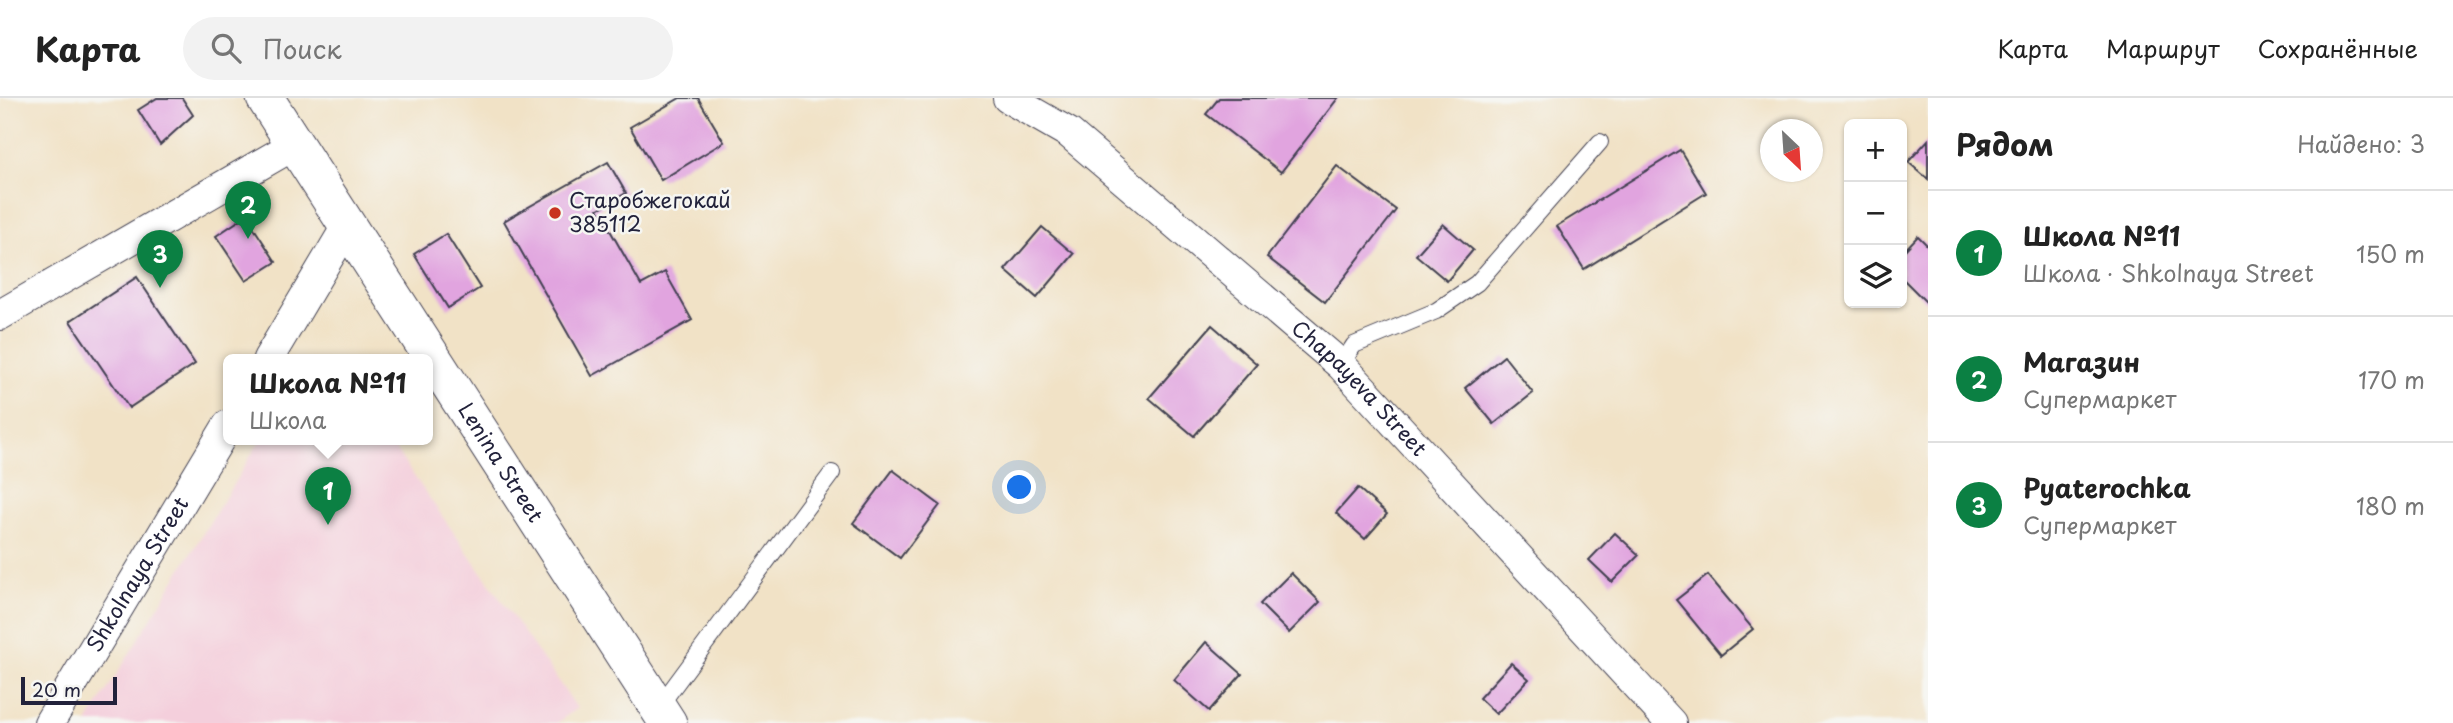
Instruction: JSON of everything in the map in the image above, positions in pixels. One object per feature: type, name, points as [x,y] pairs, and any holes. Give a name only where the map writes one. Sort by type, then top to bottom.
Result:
[{"type":"street","name":"Lenina Street","points":[[265,98],[427,354]]},
{"type":"street","name":"Chapayeva Street","points":[[1008,98],[1069,133],[1340,365],[1671,723]]},
{"type":"street","points":[[0,315],[294,145]]},
{"type":"street","points":[[271,354],[346,229]]},
{"type":"street","name":"Lenina Street","points":[[433,363],[663,716]]},
{"type":"street","name":"Shkolnaya Street","points":[[49,723],[223,433]]},
{"type":"lane","points":[[1340,365],[1354,345],[1436,312],[1476,284],[1600,142]]},
{"type":"lane","points":[[663,716],[832,472]]},
{"type":"shaded area","points":[[257,445],[392,445],[577,708],[557,723],[87,723]]},
{"type":"building","points":[[157,98],[182,98],[193,115],[160,145],[138,110]]},
{"type":"building","points":[[680,98],[698,98],[724,142],[661,180],[630,127]]},
{"type":"building","points":[[1219,98],[1338,98],[1281,172],[1206,114]]},
{"type":"building","points":[[1928,140],[1928,179],[1908,162]]},
{"type":"building","points":[[1680,150],[1706,193],[1584,269],[1557,226]]},
{"type":"building","points":[[608,162],[626,193],[598,209],[641,285],[665,272],[692,320],[592,376],[504,221]]},
{"type":"building","points":[[1337,166],[1396,210],[1325,302],[1267,257]]},
{"type":"building","points":[[246,216],[276,262],[246,281],[216,236]]},
{"type":"building","points":[[1443,224],[1473,250],[1447,281],[1416,255]]},
{"type":"building","points":[[1042,227],[1074,254],[1037,298],[1005,270]]},
{"type":"building","points":[[446,234],[480,288],[448,308],[414,254]]},
{"type":"building","points":[[1918,236],[1928,246],[1928,304],[1907,283],[1907,248]]},
{"type":"building","points":[[137,277],[195,364],[129,408],[70,321]]},
{"type":"building","points":[[1212,325],[1257,364],[1194,436],[1149,398]]},
{"type":"building","points":[[1504,356],[1533,393],[1494,424],[1465,388]]},
{"type":"building","points":[[893,470],[940,505],[900,558],[853,523]]},
{"type":"building","points":[[1358,488],[1387,514],[1365,539],[1336,513]]},
{"type":"building","points":[[1615,533],[1639,555],[1612,582],[1589,560]]},
{"type":"building","points":[[1291,573],[1320,602],[1289,633],[1260,604]]},
{"type":"building","points":[[1708,575],[1753,629],[1721,655],[1676,600]]},
{"type":"building","points":[[1206,642],[1242,674],[1209,711],[1174,680]]},
{"type":"building","points":[[1511,663],[1529,679],[1496,714],[1479,698]]},
{"type":"place","name":"Старобжегокай 385112","points":[[555,213]]},
{"type":"place","name":"Магазин","points":[[248,239]]},
{"type":"place","name":"Pyaterochka","points":[[160,288]]},
{"type":"place","name":"Школа №11","points":[[328,525]]}]
